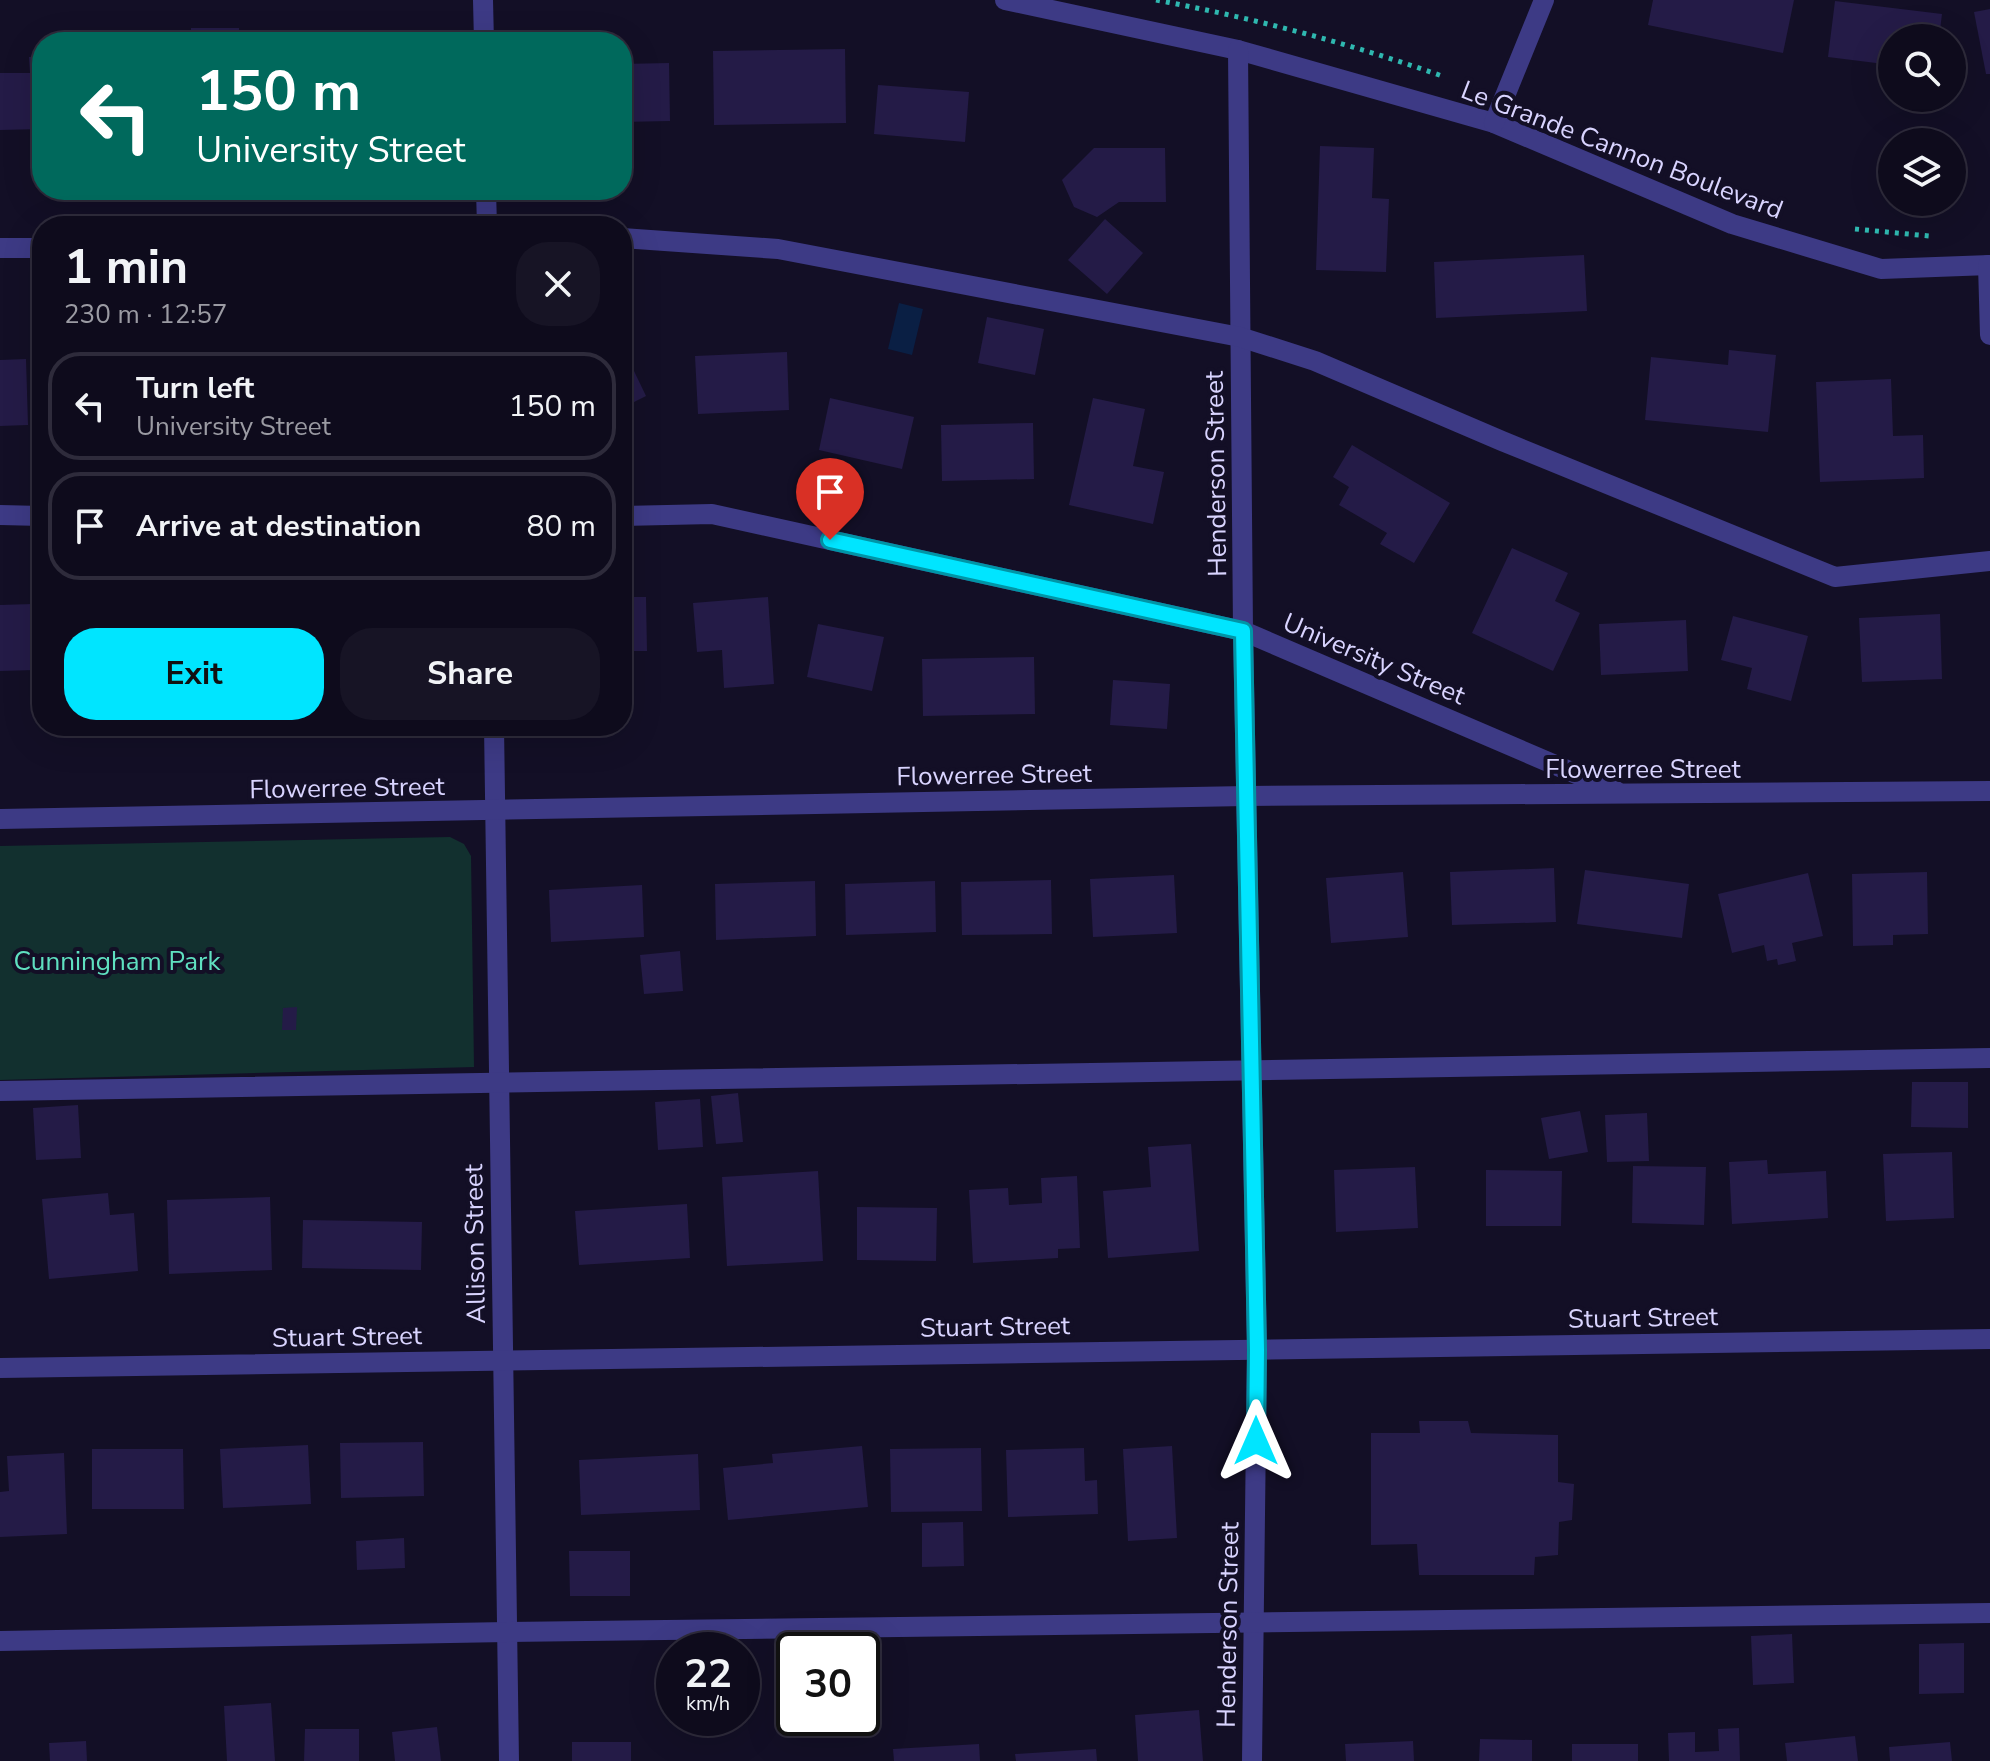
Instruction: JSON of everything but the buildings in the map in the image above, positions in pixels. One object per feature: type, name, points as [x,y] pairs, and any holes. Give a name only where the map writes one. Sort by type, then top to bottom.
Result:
[{"type":"street","points":[[483,0],[484,32]]},
{"type":"street","name":"Le Grande Cannon Boulevard","points":[[1005,0],[1238,50],[1494,123],[1732,224],[1881,269],[1989,265]]},
{"type":"street","points":[[1494,123],[1544,0]]},
{"type":"street","name":"Henderson Street","points":[[1238,50],[1243,631],[1257,1350],[1252,1761]]},
{"type":"street","points":[[632,239],[778,249],[1240,337],[1315,361],[1835,577],[1990,561]]},
{"type":"street","points":[[0,248],[32,248]]},
{"type":"street","points":[[1989,265],[1990,335]]},
{"type":"street","name":"University Street","points":[[632,516],[712,514],[1243,631],[1626,795]]},
{"type":"street","points":[[0,515],[32,516]]},
{"type":"street","name":"Allison Street","points":[[494,736],[509,1761]]},
{"type":"street","name":"Flowerree Street","points":[[0,819],[1246,796],[1990,791]]},
{"type":"street","points":[[0,1091],[1990,1058]]},
{"type":"street","name":"Stuart Street","points":[[0,1368],[1990,1339]]},
{"type":"street","points":[[0,1641],[1990,1613]]},
{"type":"green space","name":"Cunningham Park","points":[[450,837],[464,844],[471,856],[474,1067],[0,1080],[0,846]]},
{"type":"water","points":[[899,303],[923,309],[912,355],[888,349]]},
{"type":"route","points":[[830,540],[1243,631],[1257,1350],[1256,1441]]}]
